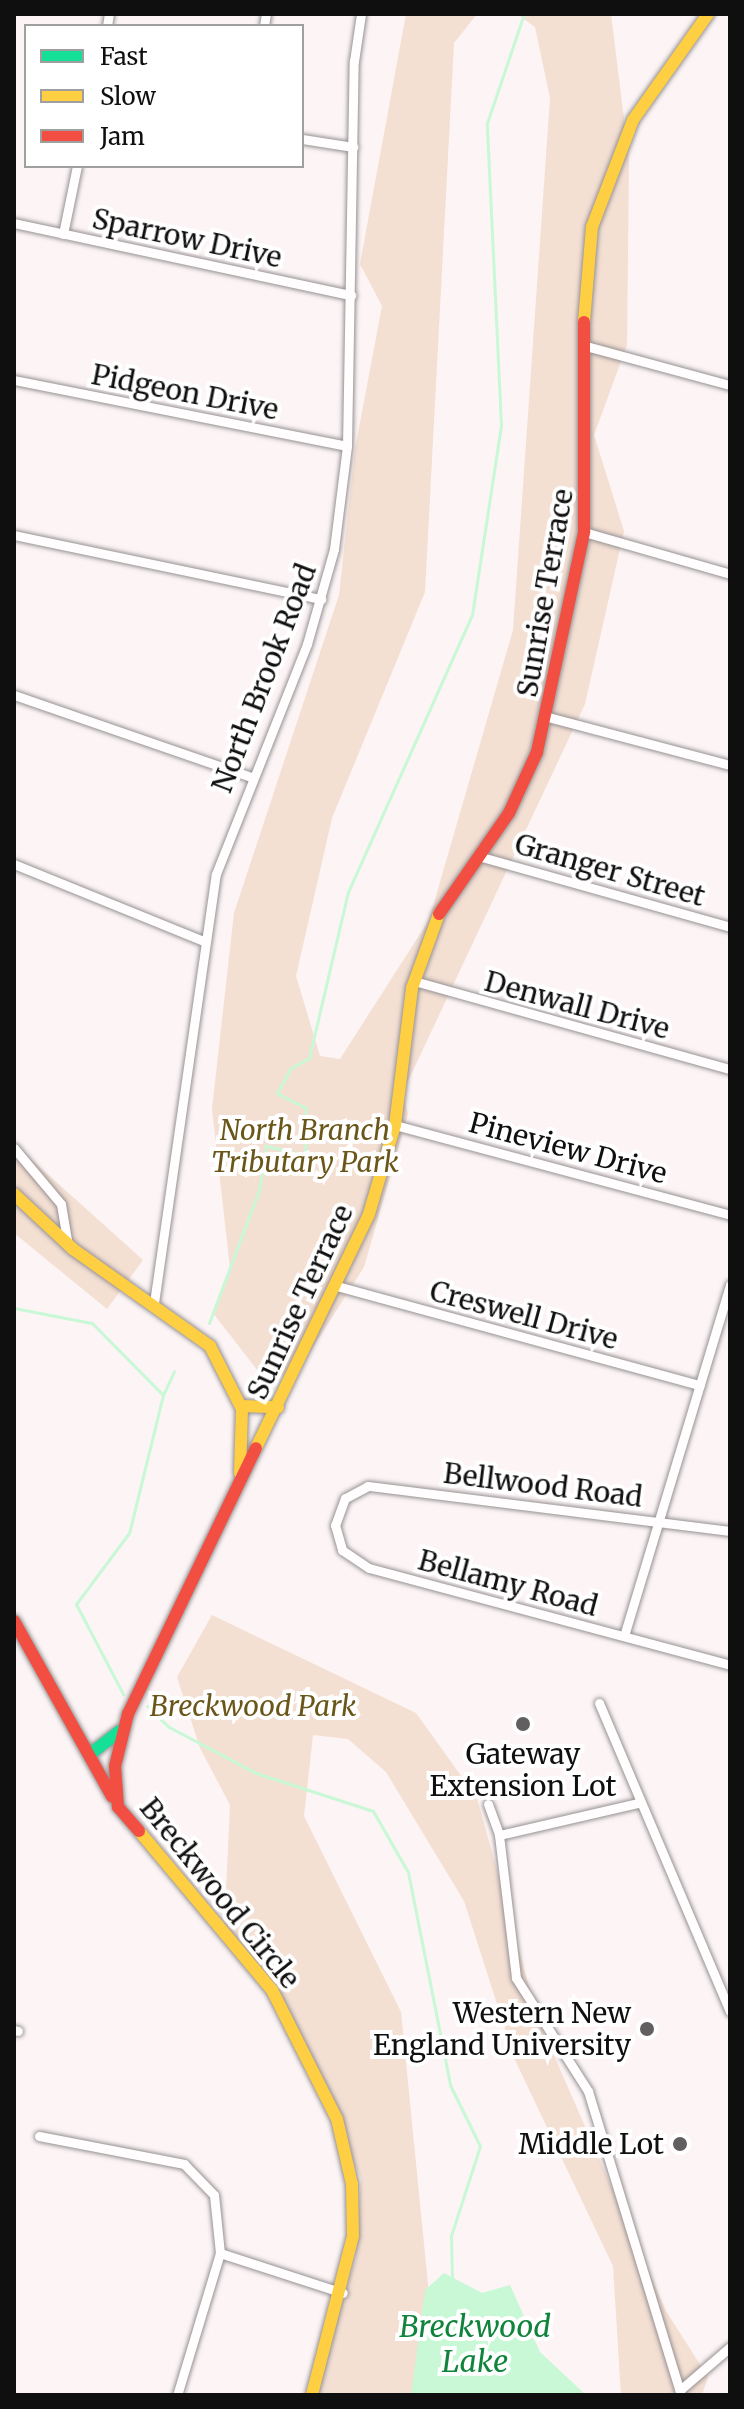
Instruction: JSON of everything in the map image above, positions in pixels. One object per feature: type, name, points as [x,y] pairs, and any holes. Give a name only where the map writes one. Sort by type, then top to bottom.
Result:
[{"type":"street","name":"North Brook Road","points":[[154,1303],[216,874],[321,599],[347,446],[353,147],[361,14]]},
{"type":"street","name":"Sunrise Terrace","points":[[159,1652],[369,1214],[395,1125],[414,981],[430,927],[517,799],[548,717],[584,532],[586,263],[608,172],[644,102],[708,14]]},
{"type":"street","points":[[304,139],[353,147]]},
{"type":"street","points":[[63,234],[77,168]]},
{"type":"street","name":"Sparrow Drive","points":[[14,223],[351,295]]},
{"type":"street","points":[[586,346],[730,385]]},
{"type":"street","name":"Pidgeon Drive","points":[[14,380],[347,446]]},
{"type":"street","points":[[584,532],[730,574]]},
{"type":"street","points":[[14,535],[321,599]]},
{"type":"street","points":[[14,695],[251,777]]},
{"type":"street","points":[[548,717],[730,765]]},
{"type":"street","name":"Granger Street","points":[[478,856],[730,927]]},
{"type":"street","points":[[14,864],[204,941]]},
{"type":"street","name":"Denwall Drive","points":[[414,981],[730,1069]]},
{"type":"street","name":"Pineview Drive","points":[[395,1125],[730,1215]]},
{"type":"street","points":[[14,1148],[61,1204],[68,1246]]},
{"type":"street","points":[[14,1194],[68,1246],[154,1303],[210,1346],[241,1406],[235,1491]]},
{"type":"street","points":[[624,1636],[662,1523],[730,1285]]},
{"type":"street","name":"Creswell Drive","points":[[337,1286],[700,1385]]},
{"type":"street","points":[[241,1406],[278,1407]]},
{"type":"street","name":"Bellwood Road","points":[[351,1493],[385,1487],[730,1531]]},
{"type":"street","name":"Bellamy Road","points":[[351,1493],[335,1531],[342,1550],[360,1565],[730,1665]]},
{"type":"street","points":[[14,1621],[118,1807]]},
{"type":"street","name":"Breckwood Circle","points":[[159,1652],[128,1714],[113,1780],[118,1807],[265,1981],[307,2053],[351,2173],[354,2224],[343,2293],[312,2395]]},
{"type":"street","points":[[599,1703],[638,1803],[730,2011]]},
{"type":"street","points":[[89,1755],[116,1740],[128,1714]]},
{"type":"street","points":[[499,1835],[638,1803]]},
{"type":"street","points":[[488,1804],[499,1835],[516,1978],[588,2091],[681,2393],[730,2347]]},
{"type":"street","points":[[39,2136],[184,2164],[222,2211],[220,2253],[177,2395]]},
{"type":"street","points":[[220,2253],[343,2293]]},
{"type":"green space","name":"North Branch Tributary Park","points":[[406,14],[477,14],[454,43],[425,592],[332,818],[296,976],[320,1056],[340,1059],[429,920],[513,630],[550,98],[535,27],[517,14],[611,14],[629,159],[627,345],[594,435],[624,531],[585,704],[402,1094],[408,1114],[364,1267],[303,1363],[268,1384],[213,1313],[230,1268],[212,1109],[234,913],[339,595],[355,449],[382,306],[360,264]]},
{"type":"green space","points":[[14,1144],[143,1260],[107,1309],[14,1233]]},
{"type":"green space","name":"Breckwood Park","points":[[212,1615],[416,1713],[477,1798],[538,2019],[666,2311],[708,2377],[702,2395],[621,2395],[613,2266],[515,2060],[464,1901],[386,1772],[348,1739],[313,1735],[304,1816],[401,2012],[439,2395],[313,2395],[356,2257],[361,2178],[294,2032],[224,1934],[230,1805],[200,1748],[177,1677]]},
{"type":"water","name":"Breckwood Lake","points":[[444,2273],[482,2293],[510,2285],[540,2352],[586,2395],[411,2395],[425,2290]]},
{"type":"waterway","points":[[209,1323],[259,1190],[266,1146],[305,1155],[306,1108],[277,1093],[291,1068],[309,1058],[348,892],[472,615],[501,425],[487,123],[524,14]]},
{"type":"waterway","points":[[14,1308],[92,1323],[163,1395],[129,1533],[76,1604],[123,1694]]},
{"type":"waterway","points":[[163,1395],[174,1371]]},
{"type":"waterway","points":[[147,1706],[169,1727],[256,1773],[373,1811],[408,1872],[450,2085],[480,2146],[451,2236],[452,2278]]},
{"type":"traffic: fast","points":[[89,1755],[120,1731]]},
{"type":"traffic: slow","points":[[584,322],[592,227],[633,120],[708,14]]},
{"type":"traffic: slow","points":[[256,1448],[369,1214],[395,1125],[412,988],[439,914]]},
{"type":"traffic: slow","points":[[14,1194],[73,1249],[210,1346],[242,1409],[240,1473]]},
{"type":"traffic: slow","points":[[241,1406],[278,1407]]},
{"type":"traffic: slow","points":[[139,1831],[272,1990],[337,2119],[352,2184],[353,2236],[312,2395]]},
{"type":"traffic: jam","points":[[439,914],[509,813],[537,752],[584,532],[584,322]]},
{"type":"traffic: jam","points":[[139,1831],[118,1807],[115,1766],[128,1714],[256,1448]]},
{"type":"traffic: jam","points":[[14,1621],[112,1796]]},
{"type":"place","name":"Gateway Extension Lot","points":[[523,1724]]},
{"type":"place","name":"Western New England University","points":[[647,2029]]},
{"type":"place","name":"Middle Lot","points":[[680,2144]]}]
